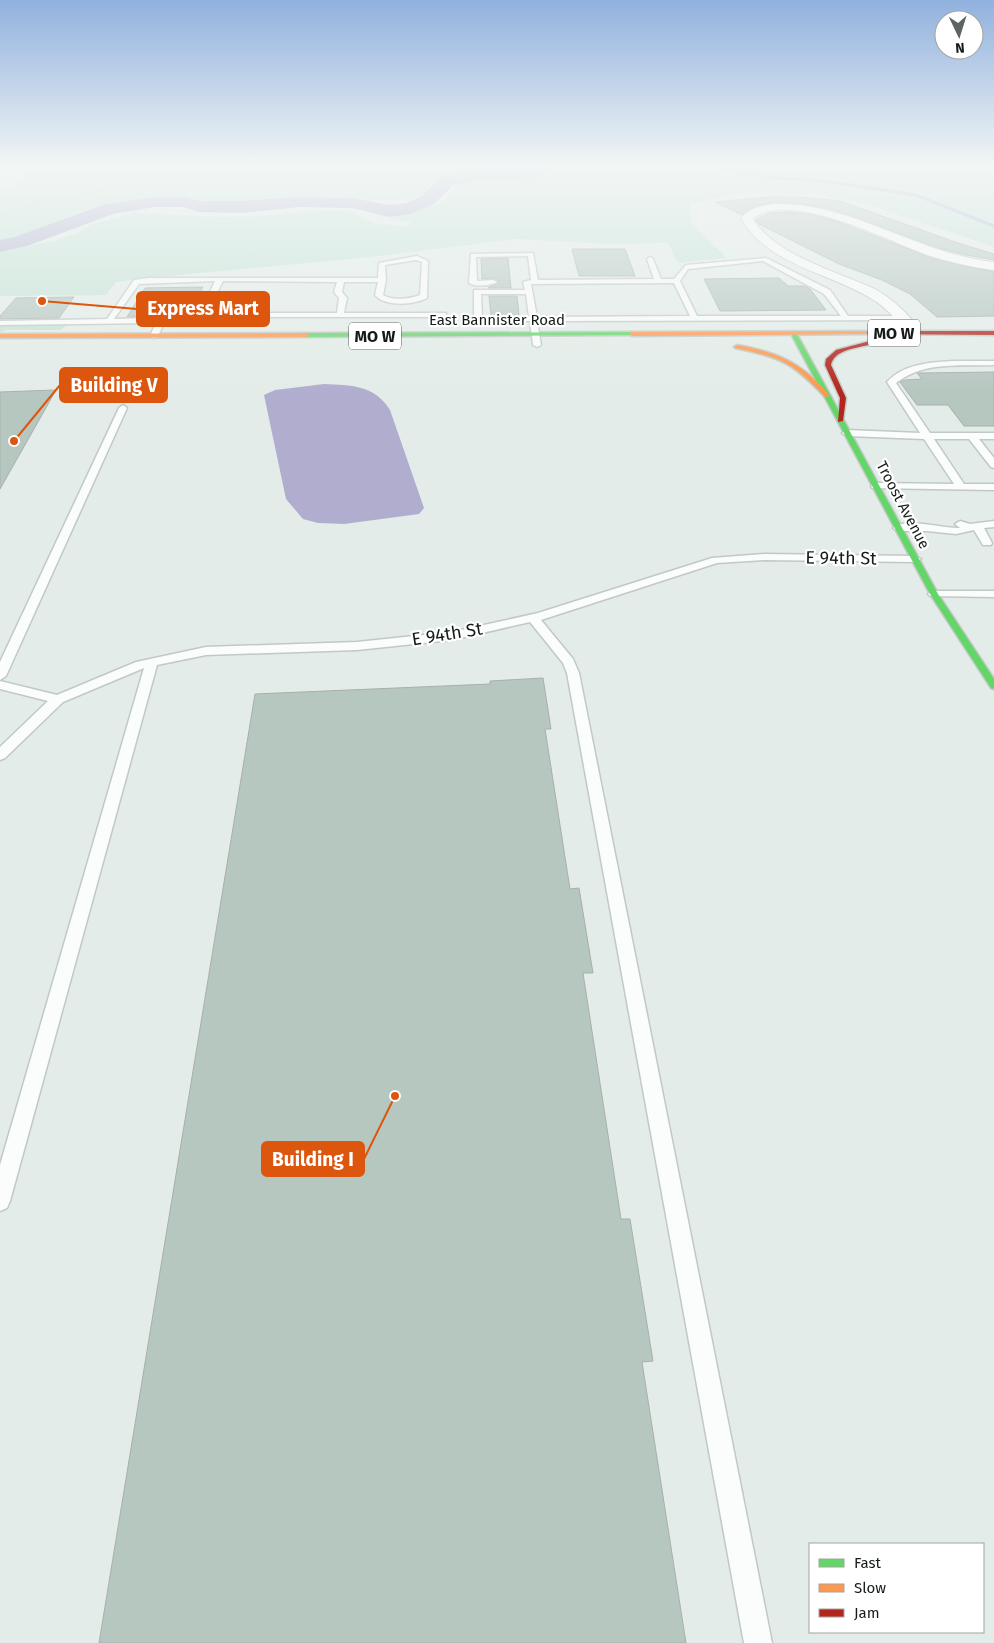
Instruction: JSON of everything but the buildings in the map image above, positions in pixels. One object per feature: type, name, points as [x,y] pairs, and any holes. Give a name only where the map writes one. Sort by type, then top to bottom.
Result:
[{"type":"main road","name":"East Bannister Road","points":[[871,338],[915,333],[994,333]]},
{"type":"main road","name":"East Bannister Road","points":[[0,347],[537,340],[750,334],[796,339]]},
{"type":"main road","name":"East Bannister Road","points":[[0,336],[537,340],[596,344],[871,338],[994,343]]},
{"type":"main road","points":[[840,421],[843,398],[828,365],[828,359],[838,351],[871,338]]},
{"type":"main road","name":"Troost Avenue","points":[[796,339],[934,594],[994,686]]},
{"type":"main road","points":[[596,344],[623,346]]},
{"type":"main road","points":[[727,347],[757,349],[793,361],[827,396]]},
{"type":"street","points":[[767,241],[818,270],[870,292],[892,307],[915,333]]},
{"type":"street","points":[[901,241],[931,252],[964,261],[994,266]]},
{"type":"lane","points":[[500,282],[473,283],[473,255],[530,254],[531,282],[528,292],[537,340]]},
{"type":"lane","points":[[417,258],[425,260],[424,296],[421,298],[403,301],[383,299],[379,294],[382,280],[382,264],[417,258]]},
{"type":"lane","points":[[676,281],[686,267],[764,259],[827,292],[846,318]]},
{"type":"lane","points":[[650,260],[658,281]]},
{"type":"lane","points":[[204,315],[220,279]]},
{"type":"lane","points":[[112,322],[110,319],[113,314],[137,282],[148,280],[382,280]]},
{"type":"lane","points":[[340,315],[343,298],[338,292],[341,280]]},
{"type":"lane","points":[[518,282],[676,281]]},
{"type":"lane","points":[[676,281],[695,319]]},
{"type":"lane","points":[[528,292],[477,292],[478,319],[903,318]]},
{"type":"lane","points":[[0,314],[70,313],[77,316],[65,336]]},
{"type":"lane","points":[[0,323],[194,320],[204,315],[443,315]]},
{"type":"lane","points":[[741,318],[750,334]]},
{"type":"lane","points":[[861,318],[871,338]]},
{"type":"lane","points":[[154,336],[161,321]]},
{"type":"lane","points":[[961,487],[891,382],[894,378],[920,367],[994,363]]},
{"type":"lane","points":[[0,676],[123,408]]},
{"type":"lane","points":[[847,433],[994,436]]},
{"type":"lane","points":[[972,436],[994,465]]},
{"type":"lane","points":[[876,486],[994,487]]},
{"type":"lane","points":[[898,528],[934,528],[940,531],[964,531],[974,527],[994,524]]},
{"type":"lane","points":[[974,527],[991,543],[994,554]]},
{"type":"lane","name":"E 94th St","points":[[0,756],[58,699],[140,665],[152,662],[206,651],[357,646],[452,636],[533,618],[716,560],[764,557],[915,559]]},
{"type":"lane","points":[[934,594],[994,594]]},
{"type":"lane","points":[[533,618],[569,662],[573,673],[758,1643]]},
{"type":"lane","points":[[0,1201],[152,662]]},
{"type":"lane","points":[[0,685],[58,699]]},
{"type":"green space","points":[[54,241],[502,241],[370,257],[116,282],[106,295],[0,296],[0,252]]},
{"type":"green space","points":[[547,241],[709,241],[727,258],[678,263],[668,243],[609,244]]},
{"type":"green space","points":[[975,241],[994,241],[994,247]]},
{"type":"green space","points":[[0,325],[67,325],[60,330],[5,330],[0,332]]},
{"type":"shaded area","points":[[324,384],[352,386],[369,391],[384,402],[390,410],[424,508],[419,514],[344,524],[318,523],[303,519],[286,499],[264,395],[275,390]]},
{"type":"waterway","points":[[0,246],[24,241]]},
{"type":"traffic: fast","points":[[306,335],[632,334]]},
{"type":"traffic: fast","points":[[794,334],[934,594],[994,686]]},
{"type":"traffic: slow","points":[[632,334],[869,333]]},
{"type":"traffic: slow","points":[[0,336],[306,335]]},
{"type":"traffic: slow","points":[[737,347],[766,352],[788,361],[806,375],[827,396]]},
{"type":"traffic: jam","points":[[869,333],[994,333]]},
{"type":"traffic: jam","points":[[840,421],[843,398],[828,365],[829,359],[838,351],[870,343]]},
{"type":"place","name":"Express Mart","points":[[42,301]]},
{"type":"place","name":"Building V","points":[[14,441]]},
{"type":"place","name":"Building I","points":[[395,1096]]}]
